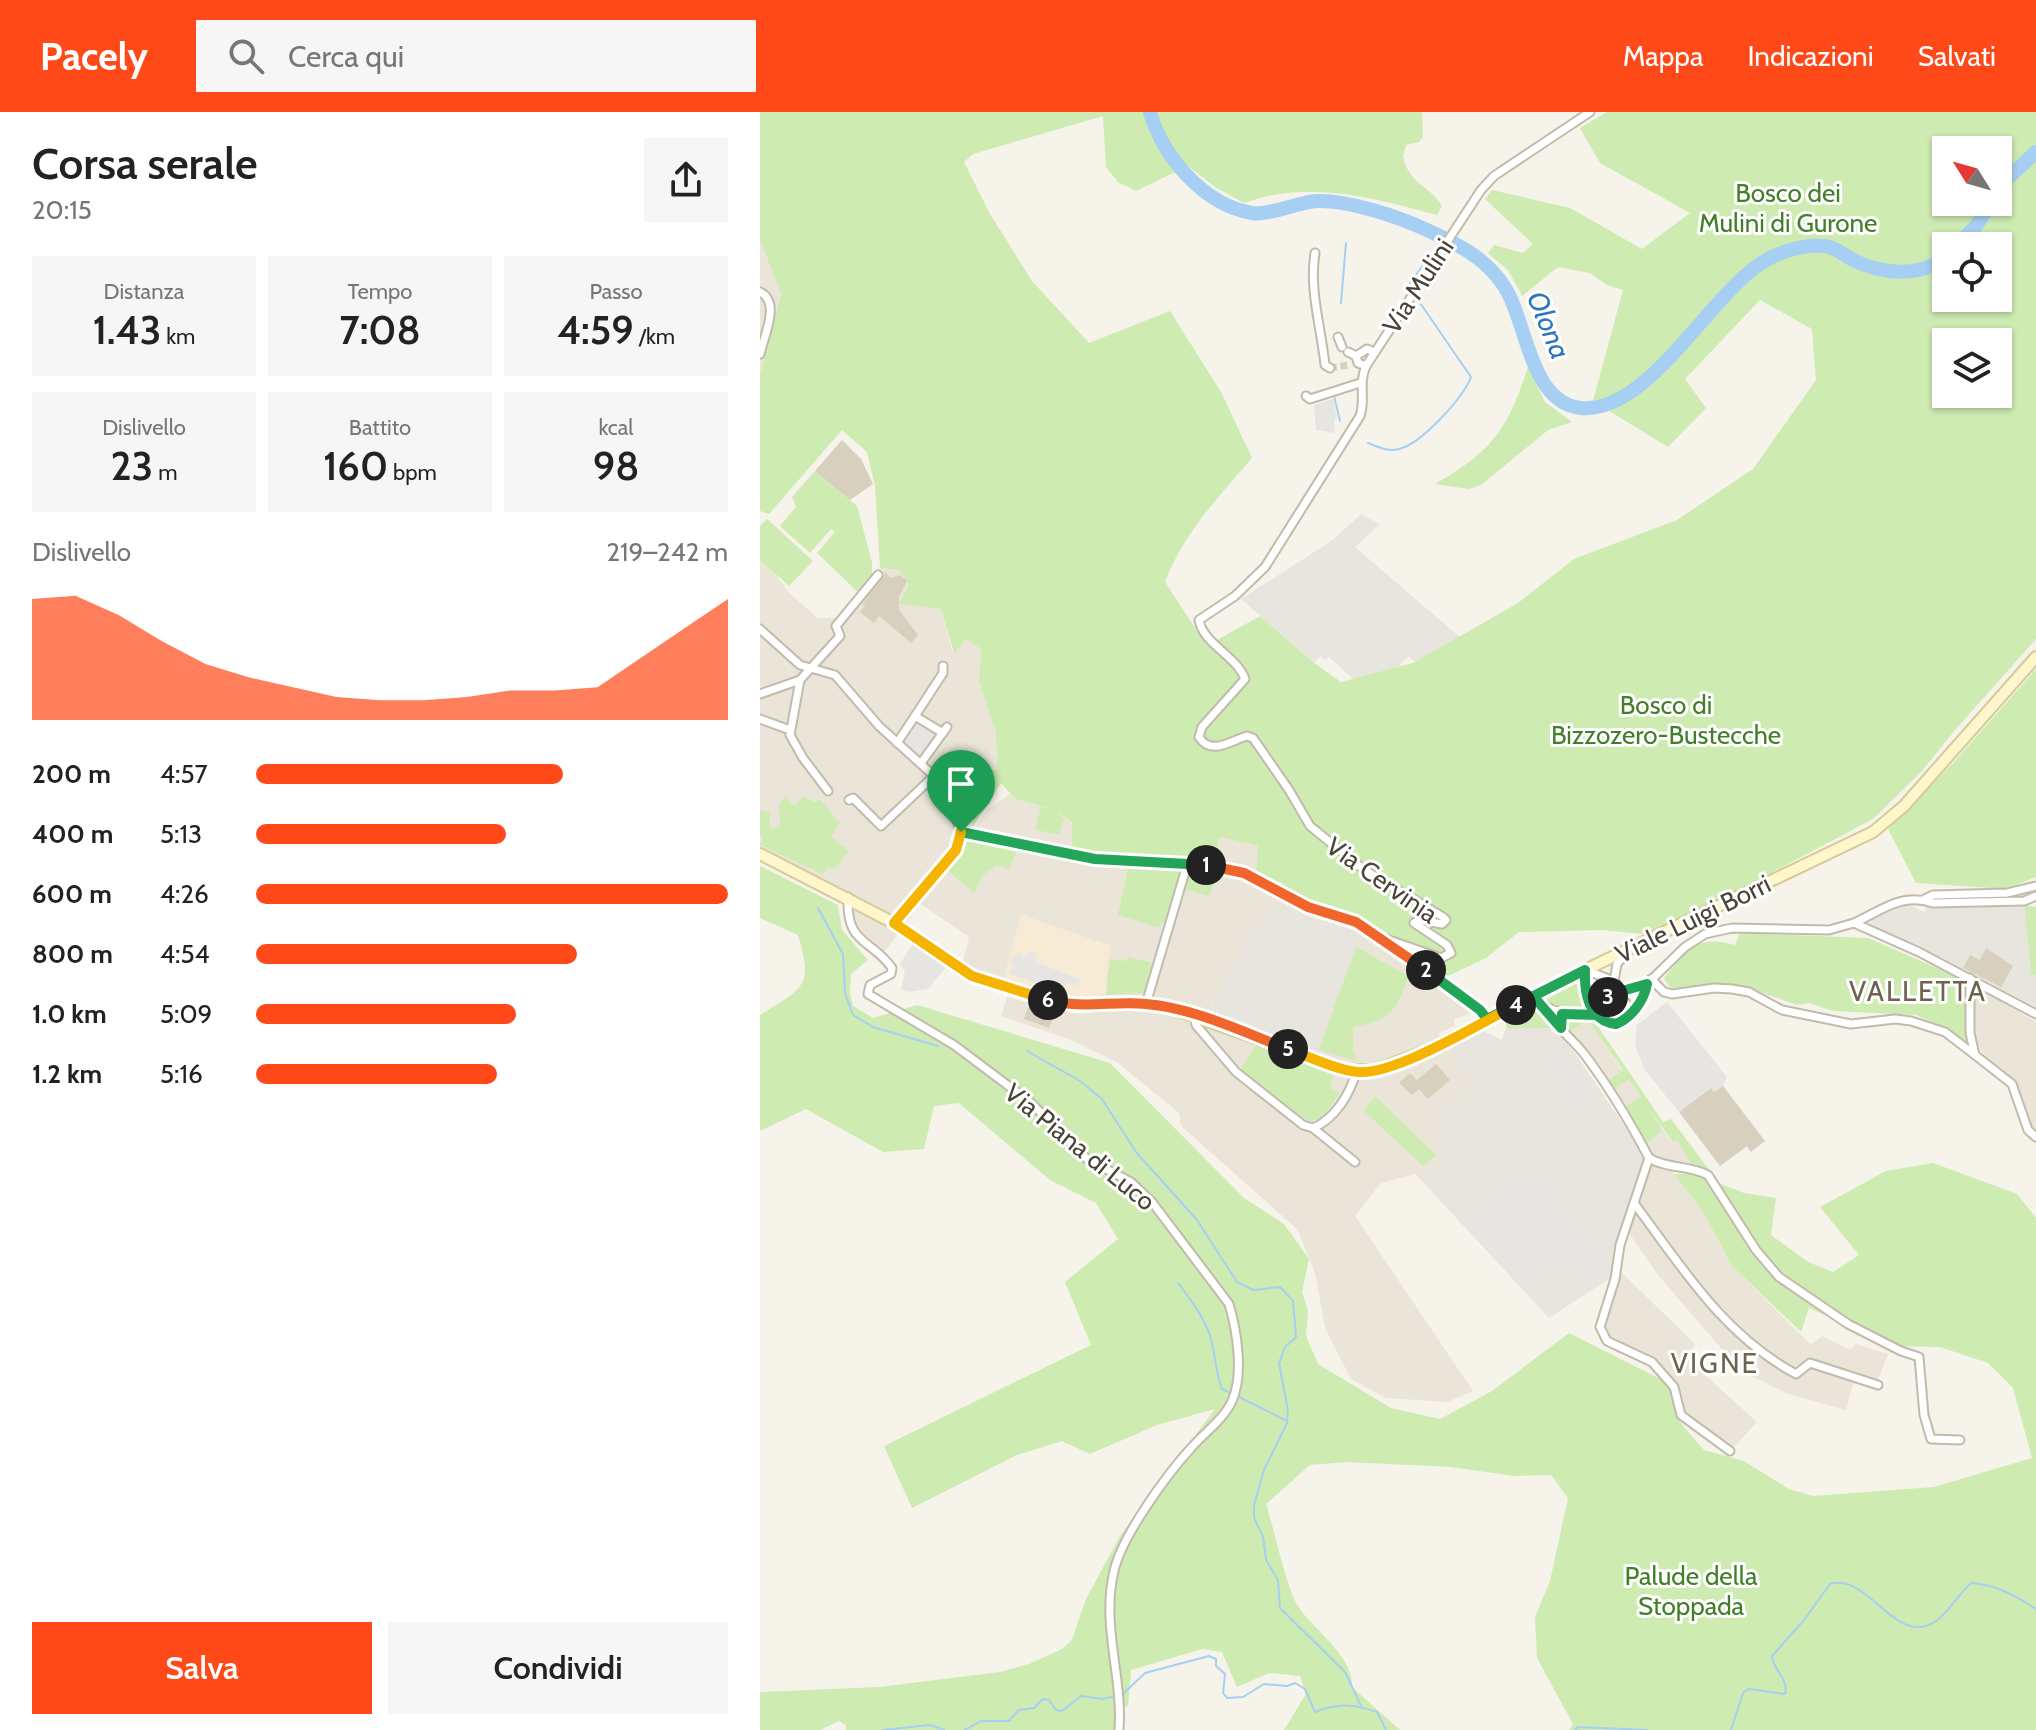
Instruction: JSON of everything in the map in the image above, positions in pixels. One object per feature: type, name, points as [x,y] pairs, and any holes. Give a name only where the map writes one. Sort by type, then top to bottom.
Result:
[{"type":"main road","name":"Viale Luigi Borri","points":[[1356,1072],[1386,1067],[1873,832],[1890,821],[2036,657]]},
{"type":"main road","points":[[760,854],[848,897],[894,923],[950,963],[996,985],[1076,1005],[1146,1004],[1194,1015],[1356,1072]]},
{"type":"street","name":"Via Mulini","points":[[1353,358],[1374,352],[1481,190],[1494,176],[1590,112]]},
{"type":"street","points":[[1315,253],[1312,284],[1322,329],[1325,365],[1330,368]]},
{"type":"street","points":[[760,292],[767,295],[772,306],[760,354]]},
{"type":"street","points":[[1338,337],[1353,358]]},
{"type":"street","name":"Via Mulini","points":[[1353,358],[1367,349],[1374,352]]},
{"type":"street","name":"Via Mulini","points":[[1329,464],[1360,416],[1364,400],[1353,358]]},
{"type":"street","points":[[1306,396],[1310,399],[1360,383]]},
{"type":"street","name":"Via Cervinia","points":[[1329,464],[1265,567],[1235,596],[1199,620],[1202,630],[1238,667],[1245,679],[1207,721],[1199,737],[1204,745],[1213,748],[1247,736],[1253,738],[1310,826],[1363,869],[1446,920],[1442,924],[1419,920],[1414,923],[1447,945],[1451,953],[1441,958],[1383,938]]},
{"type":"street","points":[[760,694],[800,680],[812,668],[840,636],[836,626],[878,575]]},
{"type":"street","points":[[760,629],[800,665],[835,675],[946,791],[961,832],[956,850],[894,923]]},
{"type":"street","points":[[897,743],[943,673],[943,666]]},
{"type":"street","points":[[800,680],[790,730],[793,743],[828,791]]},
{"type":"street","points":[[915,716],[945,730],[921,763]]},
{"type":"street","points":[[760,719],[790,730]]},
{"type":"street","points":[[849,800],[853,798],[881,826],[934,776]]},
{"type":"street","points":[[961,832],[1095,859],[1216,866],[1244,873],[1308,907],[1356,922],[1383,938],[1450,986],[1487,1019]]},
{"type":"street","points":[[1146,1004],[1187,865]]},
{"type":"street","points":[[1598,1014],[1606,998],[1649,981],[1705,934],[1732,928],[1829,930],[1854,923],[1889,904],[1923,900],[1933,895],[2007,893],[2036,886]]},
{"type":"street","points":[[1923,900],[1933,903],[2024,901],[2036,896]]},
{"type":"street","name":"Via Piana di Luco","points":[[848,897],[847,908],[855,935],[892,968],[885,980],[870,985],[868,994],[954,1045],[1030,1102],[1087,1159],[1131,1182],[1152,1202],[1229,1304],[1234,1321],[1237,1381],[1231,1405],[1168,1475],[1123,1548],[1114,1571],[1110,1642],[1120,1728]]},
{"type":"street","points":[[1854,923],[1970,978],[2036,1014]]},
{"type":"street","points":[[1628,1012],[1614,981],[1617,964],[1629,950]]},
{"type":"street","points":[[1614,981],[1585,970],[1586,998],[1607,1023],[1616,1024],[1637,1007],[1649,981]]},
{"type":"street","points":[[1970,978],[1970,1033],[1975,1055]]},
{"type":"street","points":[[1649,981],[1672,994],[1714,988],[1732,989],[1749,992],[1782,1010],[1851,1024],[1895,1019],[1945,1032],[2012,1084],[2028,1130],[2036,1137]]},
{"type":"street","points":[[1533,996],[1595,1069],[1649,1158],[1658,1163],[1696,1169],[1708,1175],[1756,1250],[1779,1277],[1848,1324],[1919,1357],[1924,1415],[1931,1439],[1960,1440]]},
{"type":"street","points":[[1544,1007],[1562,1014],[1598,1014]]},
{"type":"street","points":[[1561,1028],[1562,1014]]},
{"type":"street","points":[[1194,1015],[1198,1028],[1236,1072],[1355,1162]]},
{"type":"street","points":[[1313,1128],[1324,1124],[1345,1098],[1356,1072]]},
{"type":"street","points":[[1649,1158],[1600,1327],[1602,1335],[1607,1341],[1652,1362],[1674,1387],[1681,1415],[1730,1451]]},
{"type":"street","points":[[1634,1203],[1699,1294],[1759,1352],[1796,1374],[1810,1363],[1878,1385]]},
{"type":"shaded area","points":[[760,240],[781,294],[760,374]]},
{"type":"shaded area","points":[[1333,399],[1337,419],[1334,420],[1335,433],[1316,430],[1314,405]]},
{"type":"shaded area","points":[[1361,514],[1380,524],[1355,547],[1462,639],[1431,675],[1408,656],[1373,696],[1329,657],[1325,660],[1320,656],[1314,663],[1241,599],[1333,540]]},
{"type":"shaded area","points":[[760,552],[788,592],[818,618],[838,618],[880,568],[899,570],[909,585],[900,604],[941,609],[952,651],[966,638],[981,649],[979,681],[996,733],[997,778],[980,796],[952,806],[962,833],[970,834],[988,809],[1010,794],[1015,799],[1054,808],[1072,824],[1072,853],[1213,862],[1220,837],[1258,846],[1256,873],[1281,883],[1204,1017],[1352,953],[1363,928],[1446,977],[1487,1008],[1454,1019],[1455,1026],[1438,1034],[1477,1084],[1439,1113],[1450,1125],[1449,1157],[1422,1181],[1415,1174],[1381,1183],[1355,1216],[1473,1391],[1447,1402],[1386,1398],[1351,1379],[1325,1328],[1315,1272],[1297,1229],[1181,1126],[1179,1113],[1117,1062],[1071,1040],[1001,1016],[1007,997],[1076,1014],[1103,1011],[1110,946],[1022,915],[1004,978],[975,969],[963,960],[969,937],[921,904],[882,955],[857,933],[849,908],[853,896],[760,849]]},
{"type":"shaded area","points":[[917,719],[938,733],[921,758],[901,742]]},
{"type":"shaded area","points":[[1281,883],[1306,904],[1363,928],[1316,1051],[1281,1047],[1204,1018]]},
{"type":"shaded area","points":[[1903,902],[1924,912],[1929,904],[2024,905],[2031,973],[2036,976],[2036,1007],[1916,944],[1869,929],[1869,923],[1885,909]]},
{"type":"shaded area","points":[[1021,915],[1111,946],[1104,997],[1084,999],[1042,991],[1004,978]]},
{"type":"shaded area","points":[[914,942],[946,967],[928,989],[909,992],[901,990],[905,972],[900,964]]},
{"type":"shaded area","points":[[1031,951],[1037,953],[1034,962],[1081,979],[1078,986],[1067,982],[1063,992],[1009,974],[1013,965],[1010,960],[1019,952],[1023,957]]},
{"type":"shaded area","points":[[1974,985],[2036,1022],[2036,1133],[2030,1128],[2014,1081],[1984,1057],[1975,1036]]},
{"type":"shaded area","points":[[1667,1002],[1727,1077],[1723,1086],[1714,1092],[1710,1088],[1679,1112],[1644,1069],[1635,1044],[1637,1025]]},
{"type":"shaded area","points":[[1585,1021],[1589,1022],[1672,1142],[1677,1140],[1693,1167],[1675,1166],[1674,1174],[1702,1210],[1732,1266],[1811,1345],[1822,1336],[1850,1350],[1856,1344],[1888,1354],[1875,1388],[1854,1381],[1846,1410],[1788,1394],[1740,1370],[1658,1275],[1629,1233],[1649,1154],[1568,1033]]},
{"type":"shaded area","points":[[1506,1028],[1552,1028],[1564,1037],[1644,1155],[1627,1219],[1613,1250],[1612,1277],[1549,1318],[1422,1181],[1448,1157],[1434,1139],[1450,1125],[1438,1113],[1477,1084],[1447,1046],[1482,1030],[1502,1040]]},
{"type":"shaded area","points":[[1563,1047],[1594,1092],[1576,1104],[1546,1059]]},
{"type":"shaded area","points":[[1527,1173],[1537,1187],[1541,1185],[1588,1245],[1598,1240],[1607,1250],[1607,1261],[1600,1279],[1582,1279],[1559,1252],[1524,1278],[1472,1223],[1489,1209],[1484,1202]]},
{"type":"shaded area","points":[[1620,1271],[1695,1344],[1686,1358],[1757,1422],[1732,1449],[1682,1412],[1676,1386],[1669,1374],[1654,1360],[1603,1337]]},
{"type":"green space","name":"Bosco di Bizzozero-Bustecche","points":[[760,112],[1422,112],[1423,137],[1419,142],[1406,145],[1403,157],[1410,174],[1442,206],[1437,215],[1365,197],[1317,192],[1293,192],[1244,203],[1215,187],[1188,166],[1136,191],[1118,182],[1106,167],[1103,116],[973,154],[964,162],[990,214],[1032,281],[1089,343],[1170,311],[1221,392],[1252,458],[1192,532],[1165,582],[1197,631],[1210,644],[1260,616],[1341,682],[1413,663],[1518,603],[1574,559],[1677,520],[1753,469],[1816,380],[1812,329],[1760,300],[1685,379],[1706,408],[1668,447],[1593,401],[1623,290],[1607,285],[1590,273],[1558,267],[1522,296],[1508,270],[1488,253],[1494,245],[1523,253],[1533,244],[1485,199],[1492,190],[1570,208],[1642,249],[1690,213],[1600,163],[1580,128],[1607,112],[2036,112],[2036,639],[1922,771],[1873,819],[1678,922],[1644,934],[1602,930],[1519,932],[1486,958],[1446,977],[1363,928],[1306,904],[1281,883],[1256,873],[1258,846],[1220,837],[1213,862],[1072,854],[1072,823],[1057,811],[1064,820],[1059,834],[1035,830],[1041,807],[1051,808],[1015,799],[1001,783],[970,831],[974,819],[970,809],[956,810],[952,801],[969,783],[978,791],[986,782],[982,778],[989,770],[997,770],[996,733],[979,681],[981,649],[966,639],[954,653],[941,609],[899,604],[909,585],[899,570],[880,568],[875,485],[867,452],[842,430],[769,514],[760,511],[760,374],[781,294],[760,240]]},
{"type":"green space","points":[[1528,367],[1545,402],[1572,422],[1548,430],[1481,485],[1468,489],[1435,484],[1471,461],[1495,437],[1513,407]]},
{"type":"green space","points":[[815,471],[857,506],[872,562],[872,578],[860,594],[817,553],[835,532],[831,529],[810,553],[780,526],[796,507],[792,497]]},
{"type":"green space","points":[[767,519],[813,561],[789,586],[760,560],[760,526]]},
{"type":"green space","points":[[2036,669],[2036,877],[2007,889],[1916,883],[1888,829],[1954,762]]},
{"type":"green space","points":[[785,796],[794,806],[804,796],[815,803],[819,799],[840,823],[831,837],[849,851],[835,868],[827,868],[823,874],[760,845],[763,837],[760,835],[760,810],[771,813],[769,821],[772,830],[780,824],[779,805]]},
{"type":"green space","points":[[968,839],[1018,847],[1009,870],[997,865],[983,875],[974,893],[944,867]]},
{"type":"green space","points":[[1129,863],[1179,867],[1182,871],[1166,922],[1161,922],[1159,928],[1118,915]]},
{"type":"green space","name":"Palude della Stoppada","points":[[760,866],[838,905],[842,930],[868,960],[851,974],[853,1006],[873,1018],[917,1005],[1110,1063],[1244,1198],[1284,1224],[1309,1259],[1302,1292],[1308,1311],[1306,1336],[1318,1364],[1391,1408],[1440,1419],[1492,1391],[1569,1333],[1668,1383],[1679,1421],[1704,1450],[1744,1461],[1789,1489],[1813,1496],[1934,1487],[2032,1458],[2013,1388],[1988,1363],[1940,1347],[1893,1346],[1809,1308],[1801,1332],[1732,1266],[1702,1210],[1674,1174],[1695,1174],[1744,1193],[1776,1198],[1771,1235],[1808,1262],[1833,1272],[1859,1255],[1820,1207],[1886,1171],[1933,1163],[2017,1194],[2036,1218],[2036,1730],[1569,1730],[1573,1724],[1537,1658],[1535,1617],[1550,1581],[1568,1498],[1551,1475],[1515,1476],[1451,1467],[1346,1462],[1310,1465],[1266,1504],[1298,1606],[1340,1654],[1351,1676],[1352,1687],[1400,1730],[1284,1730],[1306,1694],[1300,1676],[1269,1673],[1237,1687],[1222,1652],[1202,1649],[1131,1670],[1128,1706],[1115,1710],[1116,1730],[846,1730],[846,1725],[839,1721],[820,1730],[760,1730],[760,1692],[879,1687],[1000,1672],[1029,1664],[1062,1649],[1072,1640],[1086,1599],[1120,1536],[1215,1409],[1157,1425],[1090,1454],[1062,1441],[1017,1455],[912,1508],[884,1446],[1091,1345],[1065,1282],[1118,1239],[1096,1203],[1050,1180],[959,1103],[934,1106],[924,1149],[883,1152],[806,1109],[760,1131],[760,1015],[795,991],[801,984],[805,966],[798,935],[760,918]]},
{"type":"green space","points":[[1190,868],[1218,872],[1209,896],[1183,889]]},
{"type":"green space","points":[[2024,905],[2036,907],[2036,976],[2031,973]]},
{"type":"green space","points":[[1740,933],[1868,938],[1967,981],[1966,1045],[1945,1028],[1916,1015],[1833,1011],[1809,1003],[1797,1005],[1747,987],[1715,984],[1670,988],[1664,978],[1694,946],[1711,941],[1735,945]]},
{"type":"green space","points":[[1356,947],[1408,976],[1396,1006],[1390,1012],[1376,1021],[1353,1027],[1353,1049],[1357,1061],[1319,1050]]},
{"type":"green space","points":[[1128,957],[1152,963],[1144,993],[1106,995],[1110,959],[1126,961]]},
{"type":"green space","points":[[1581,981],[1583,999],[1588,1009],[1567,1010],[1546,1004],[1545,999]]},
{"type":"green space","points":[[1529,1006],[1542,1012],[1552,1028],[1506,1028],[1506,1017]]},
{"type":"green space","points":[[1583,1016],[1598,1022],[1597,1025],[1663,1122],[1671,1119],[1710,1171],[1693,1167],[1677,1140],[1673,1142],[1650,1110],[1662,1131],[1647,1143],[1623,1108],[1641,1097],[1629,1079],[1612,1090],[1606,1082],[1623,1070],[1589,1022],[1585,1021],[1568,1033],[1567,1018]]},
{"type":"green space","points":[[1257,1044],[1334,1072],[1330,1089],[1340,1092],[1324,1117],[1311,1121],[1304,1118],[1240,1070]]},
{"type":"green space","points":[[1375,1096],[1436,1155],[1423,1166],[1364,1111]]},
{"type":"building","points":[[842,440],[861,459],[873,484],[850,500],[815,471]]},
{"type":"building","points":[[885,572],[891,578],[900,575],[907,581],[899,597],[899,610],[918,635],[911,643],[879,616],[874,623],[860,612],[865,606],[862,604]]},
{"type":"building","points":[[1986,948],[2013,966],[2001,987],[1963,968],[1970,955],[1980,960]]},
{"type":"building","points":[[1028,1007],[1054,1015],[1049,1028],[1024,1019]]},
{"type":"building","points":[[1436,1064],[1450,1080],[1428,1099],[1419,1089],[1412,1095],[1399,1083],[1410,1073],[1417,1080]]},
{"type":"building","points":[[1723,1086],[1765,1141],[1751,1152],[1747,1146],[1720,1166],[1679,1112],[1711,1088],[1714,1092]]},
{"type":"waterway","name":"Olona","points":[[1150,112],[1175,162],[1202,189],[1234,208],[1259,213],[1317,201],[1344,203],[1402,220],[1470,252],[1504,286],[1532,358],[1550,392],[1564,403],[1581,408],[1606,405],[1630,393],[1676,351],[1740,280],[1781,253],[1807,246],[1827,246],[1877,269],[1902,272],[1932,265]]},
{"type":"waterway","name":"Olona","points":[[2012,174],[2036,152]]},
{"type":"waterway","name":"Olona","points":[[1970,232],[1983,216]]},
{"type":"waterway","points":[[1436,247],[1443,237]]},
{"type":"waterway","points":[[1341,303],[1346,243]]},
{"type":"waterway","points":[[1411,290],[1410,282],[1426,262]]},
{"type":"waterway","points":[[1368,443],[1391,450],[1418,439],[1440,419],[1471,377],[1418,300]]},
{"type":"waterway","points":[[1334,396],[1340,421]]},
{"type":"waterway","points":[[818,908],[843,954],[845,993],[853,1015],[873,1027],[938,1046]]},
{"type":"waterway","points":[[1027,1051],[1080,1081],[1102,1099],[1136,1152],[1197,1220],[1237,1282],[1253,1290],[1280,1287],[1293,1301],[1296,1337],[1285,1347],[1279,1363],[1288,1410],[1287,1423],[1264,1470],[1254,1505],[1254,1518],[1263,1536],[1266,1560],[1278,1580],[1280,1608],[1345,1672],[1361,1706]]},
{"type":"waterway","points":[[1178,1283],[1205,1324],[1222,1389],[1231,1393]]},
{"type":"waterway","points":[[1237,1396],[1285,1420]]},
{"type":"waterway","points":[[1731,1730],[1743,1693],[1748,1689],[1785,1694],[1785,1683],[1772,1656],[1830,1584],[1844,1583],[1857,1589],[1895,1618],[1908,1625],[1922,1627],[1946,1613],[1971,1583],[2005,1592],[2036,1609]]},
{"type":"waterway","points":[[965,1730],[981,1721],[1009,1721],[1019,1710],[1034,1708],[1043,1699],[1062,1711],[1081,1696],[1103,1699],[1123,1694],[1145,1673],[1209,1656],[1216,1659],[1216,1666],[1225,1674],[1223,1693],[1227,1698],[1243,1697],[1264,1684],[1287,1686],[1295,1683],[1305,1689],[1315,1712],[1339,1706],[1369,1709],[1377,1712],[1386,1730]]},
{"type":"waterway","points":[[883,1730],[930,1725],[944,1730]]},
{"type":"waterway","points":[[1575,1730],[1578,1727],[1647,1730]]},
{"type":"tunnel","points":[[1330,368],[1349,365]]},
{"type":"district","name":"VALLETTA","points":[[1918,991]]},
{"type":"district","name":"VIGNE","points":[[1715,1363]]},
{"type":"route","points":[[961,832],[956,850],[894,923],[972,976],[1056,1002],[1076,1005],[1146,1004],[1170,1008],[1324,1063],[1364,1072],[1386,1067],[1428,1050],[1487,1019],[1553,985],[1585,970],[1586,998],[1596,1014],[1600,1015],[1607,1023],[1623,1021],[1644,997],[1647,984],[1622,991],[1619,997],[1606,998],[1600,1006],[1600,1015],[1562,1014],[1561,1028],[1533,996],[1487,1019],[1450,986],[1383,938],[1356,922],[1308,907],[1244,873],[1216,866],[1095,859],[961,832]]},
{"type":"park label","name":"Bosco dei Mulini di Gurone","points":[[1788,208]]}]
